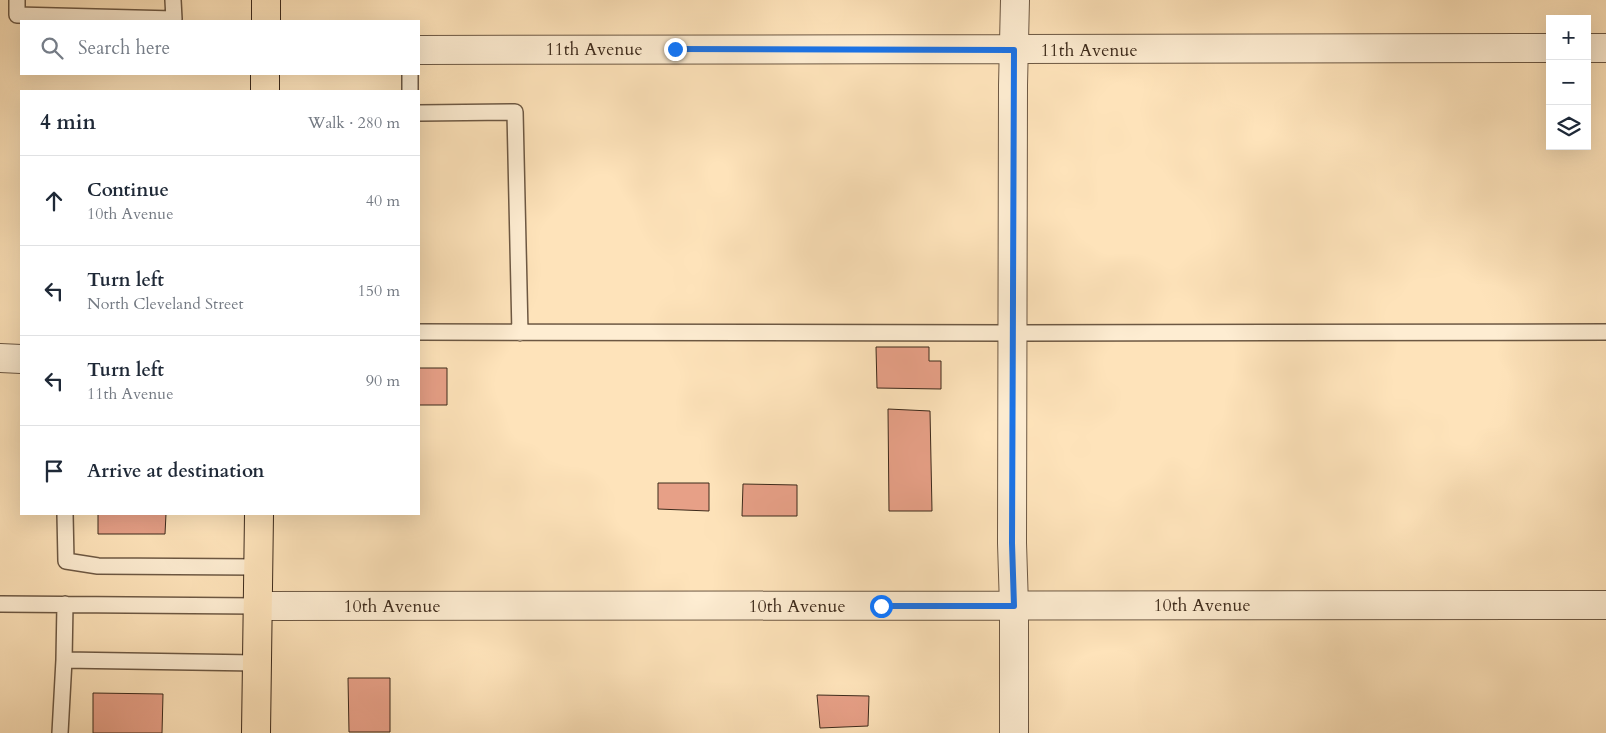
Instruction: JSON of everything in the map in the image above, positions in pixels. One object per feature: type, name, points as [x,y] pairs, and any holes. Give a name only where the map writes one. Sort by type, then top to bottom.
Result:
[{"type":"main road","points":[[266,0],[266,20]]},
{"type":"main road","points":[[265,75],[265,90]]},
{"type":"main road","points":[[256,733],[259,515]]},
{"type":"street","points":[[1014,733],[1012,333],[1015,0]]},
{"type":"street","name":"11th Avenue","points":[[420,50],[1546,48]]},
{"type":"street","points":[[1591,48],[1606,48]]},
{"type":"street","points":[[0,358],[20,359]]},
{"type":"street","name":"10th Avenue","points":[[257,606],[1606,605]]},
{"type":"lane","points":[[17,0],[16,15],[174,19],[173,0]]},
{"type":"lane","points":[[410,75],[410,90]]},
{"type":"lane","points":[[420,113],[515,112],[520,332]]},
{"type":"lane","points":[[420,332],[1606,332]]},
{"type":"lane","points":[[65,515],[66,561],[98,566],[258,567]]},
{"type":"lane","points":[[0,604],[257,606]]},
{"type":"lane","points":[[60,733],[65,604]]},
{"type":"lane","points":[[64,660],[257,663]]},
{"type":"building","points":[[876,347],[929,347],[929,361],[941,361],[941,389],[877,388]]},
{"type":"building","points":[[420,368],[447,368],[447,405],[420,405]]},
{"type":"building","points":[[888,409],[930,411],[932,511],[889,511]]},
{"type":"building","points":[[658,483],[709,483],[709,511],[658,509]]},
{"type":"building","points":[[743,484],[797,485],[797,516],[742,516]]},
{"type":"building","points":[[98,515],[166,515],[165,534],[98,534]]},
{"type":"building","points":[[348,678],[390,678],[390,732],[349,732]]},
{"type":"building","points":[[93,693],[163,694],[162,733],[93,733]]},
{"type":"building","points":[[817,695],[869,696],[868,726],[820,728]]},
{"type":"route","points":[[675,49],[1014,50],[1012,543],[1014,606],[881,606]]}]
